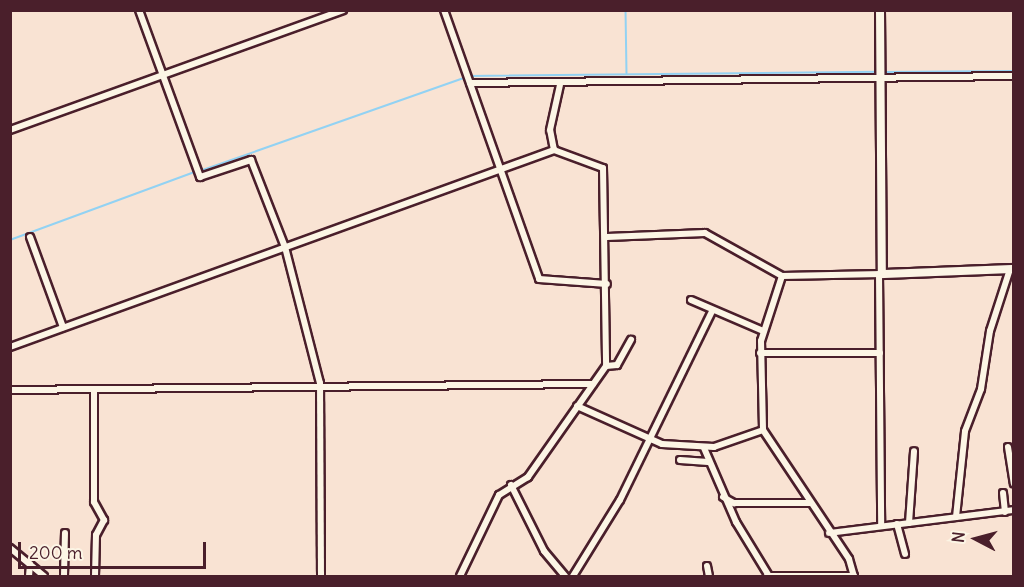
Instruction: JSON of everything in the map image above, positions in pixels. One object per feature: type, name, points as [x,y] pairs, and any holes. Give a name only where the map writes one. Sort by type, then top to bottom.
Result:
[{"type":"street","points":[[139,10],[198,171],[251,160],[285,247],[319,388],[321,576]]},
{"type":"street","points":[[10,130],[342,10]]},
{"type":"street","points":[[444,10],[542,282],[607,284]]},
{"type":"street","points":[[880,10],[881,526]]},
{"type":"street","points":[[468,79],[560,84],[1014,76]]},
{"type":"street","points":[[554,150],[550,130],[560,84]]},
{"type":"street","points":[[10,347],[554,150],[605,171],[606,366],[528,477],[511,485],[494,505],[460,576]]},
{"type":"street","points":[[607,237],[705,233],[782,276],[1012,269],[990,331],[981,389],[966,424],[956,517]]},
{"type":"street","points":[[30,237],[63,327]]},
{"type":"street","points":[[782,276],[763,332],[760,353],[763,430],[854,576]]},
{"type":"street","points":[[691,300],[763,332]]},
{"type":"street","points":[[573,576],[598,542],[712,311]]},
{"type":"street","points":[[606,366],[616,365],[631,340]]},
{"type":"street","points":[[760,353],[880,353]]},
{"type":"street","points":[[10,390],[593,384]]},
{"type":"street","points":[[94,389],[94,502],[104,520],[96,535],[95,576]]},
{"type":"street","points":[[577,406],[649,441],[704,448],[763,430]]},
{"type":"street","points":[[1008,447],[1014,484]]},
{"type":"street","points":[[704,448],[723,496],[768,576],[854,576]]},
{"type":"street","points":[[909,523],[914,451]]},
{"type":"street","points":[[680,460],[708,462]]},
{"type":"street","points":[[511,485],[544,551],[565,576]]},
{"type":"street","points":[[1003,493],[1005,512]]},
{"type":"street","points":[[723,496],[734,503],[810,503]]},
{"type":"street","points":[[829,533],[1014,510]]},
{"type":"street","points":[[897,524],[905,554]]},
{"type":"street","points":[[64,576],[65,533]]},
{"type":"street","points":[[10,548],[44,576]]},
{"type":"street","points":[[29,576],[30,564]]},
{"type":"street","points":[[707,566],[709,576]]},
{"type":"waterway","points":[[626,10],[627,73]]},
{"type":"waterway","points":[[885,72],[1014,71]]},
{"type":"waterway","points":[[469,76],[878,72]]},
{"type":"waterway","points":[[200,171],[464,78]]},
{"type":"waterway","points":[[10,240],[195,172]]}]
